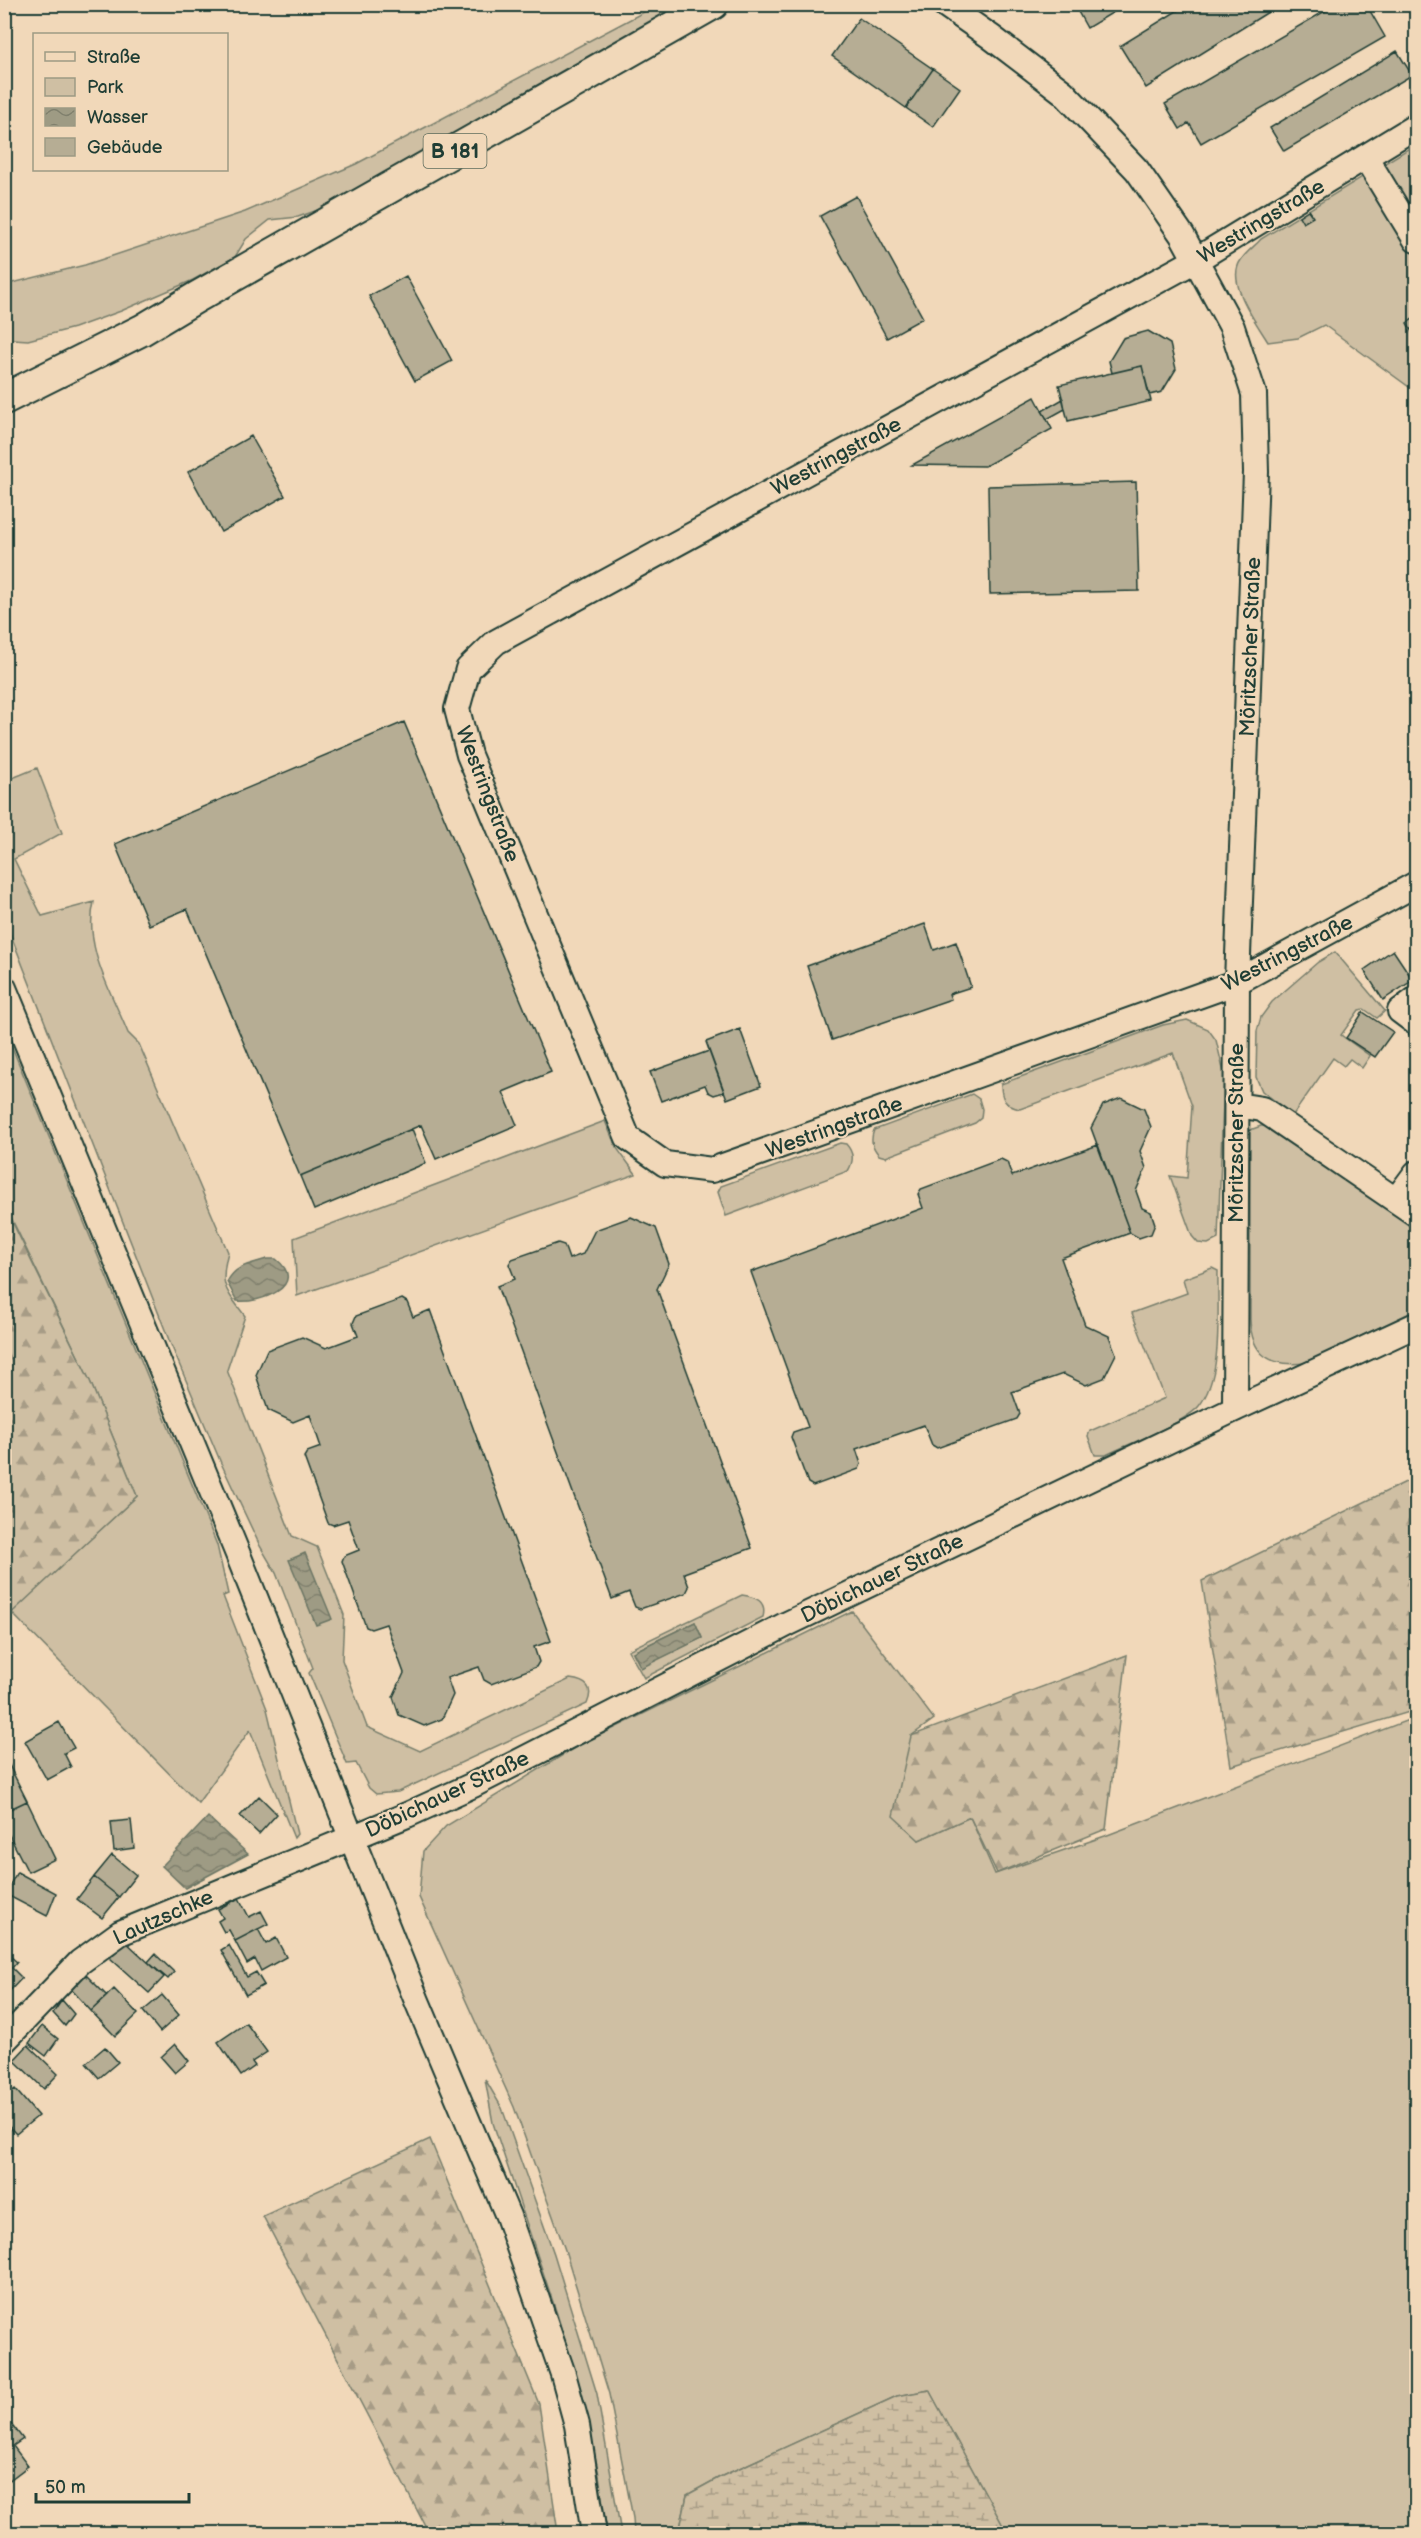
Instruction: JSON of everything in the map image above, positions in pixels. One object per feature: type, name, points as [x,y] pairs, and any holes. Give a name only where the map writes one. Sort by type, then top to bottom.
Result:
[{"type":"main road","name":"B 181","points":[[4,399],[142,330],[713,4]]},
{"type":"main road","name":"B 181","points":[[4,380],[197,297]]},
{"type":"street","name":"Möritzscher Straße","points":[[944,4],[1063,92],[1102,130],[1137,170],[1182,235],[1232,327],[1254,393],[1257,472],[1237,982],[1235,1409]]},
{"type":"street","name":"Westringstraße","points":[[1416,126],[1196,260],[496,642],[468,669],[457,709],[469,755],[628,1138],[665,1164],[712,1170],[1237,982],[1416,884]]},
{"type":"street","points":[[1366,158],[1416,240]]},
{"type":"street","points":[[4,988],[233,1541],[352,1838],[508,2216],[542,2310],[577,2425],[594,2534]]},
{"type":"street","points":[[1416,999],[1400,1011],[1416,1023]]},
{"type":"street","points":[[1237,1105],[1262,1109],[1416,1214]]},
{"type":"street","points":[[1396,1200],[1416,1173]]},
{"type":"street","name":"Döbichauer Straße","points":[[352,1838],[473,1785],[787,1624],[1235,1409],[1416,1325]]},
{"type":"street","name":"Lautzschke","points":[[4,2041],[80,1962],[120,1933],[352,1838]]},
{"type":"green space","points":[[657,5],[682,5],[318,210],[298,217],[270,220],[246,239],[235,257],[193,280],[121,311],[74,328],[28,340],[13,339],[5,343],[4,285],[85,265],[245,212],[356,164]]},
{"type":"green space","points":[[1416,144],[1416,392],[1324,325],[1298,338],[1268,342],[1244,302],[1239,290],[1237,269],[1245,254],[1261,239]]},
{"type":"green space","points":[[37,768],[62,833],[14,859],[42,916],[94,902],[92,936],[107,986],[128,1033],[139,1044],[228,1252],[224,1280],[228,1293],[245,1316],[227,1370],[292,1536],[317,1547],[344,1615],[342,1660],[367,1727],[420,1751],[570,1679],[588,1686],[590,1694],[587,1704],[398,1792],[376,1794],[369,1788],[356,1763],[347,1764],[309,1673],[313,1668],[276,1573],[260,1546],[221,1463],[169,1340],[5,920],[5,781]]},
{"type":"green space","points":[[1335,952],[1385,1011],[1377,1018],[1364,1009],[1359,1010],[1341,1035],[1370,1056],[1362,1068],[1350,1059],[1344,1066],[1333,1058],[1293,1115],[1262,1091],[1256,1077],[1257,1031],[1261,1017],[1272,1002],[1318,962]]},
{"type":"green space","points":[[1187,1020],[1208,1029],[1216,1040],[1224,1073],[1218,1239],[1208,1244],[1198,1243],[1192,1236],[1170,1176],[1187,1178],[1192,1106],[1173,1053],[1020,1109],[1007,1104],[1001,1089],[1001,1084],[1163,1025]]},
{"type":"green space","points":[[5,1030],[217,1545],[228,1594],[223,1596],[267,1709],[297,1834],[294,1838],[250,1730],[198,1803],[11,1612],[137,1496],[90,1381],[5,1205]]},
{"type":"green space","points":[[972,1094],[979,1099],[982,1109],[981,1118],[975,1123],[886,1157],[879,1155],[875,1149],[872,1143],[874,1130]]},
{"type":"green space","points":[[605,1121],[616,1147],[636,1174],[297,1296],[294,1238]]},
{"type":"green space","points":[[1270,1126],[1281,1132],[1416,1227],[1416,1310],[1305,1363],[1282,1363],[1265,1356],[1254,1342],[1251,1331],[1250,1130]]},
{"type":"green space","points":[[840,1143],[846,1144],[852,1154],[848,1171],[726,1216],[718,1192],[721,1186]]},
{"type":"green space","points":[[4,1205],[90,1381],[137,1496],[5,1619]]},
{"type":"green space","points":[[1212,1268],[1218,1271],[1218,1342],[1212,1377],[1207,1393],[1199,1406],[1192,1413],[1156,1433],[1106,1455],[1095,1455],[1088,1436],[1090,1431],[1165,1398],[1132,1313],[1187,1293],[1183,1279]]},
{"type":"green space","points":[[1416,1477],[1416,1710],[1231,1766],[1202,1581]]},
{"type":"green space","points":[[742,1595],[756,1599],[763,1607],[763,1617],[644,1678],[628,1650]],"holes":[[[695,1622],[702,1638],[641,1667],[633,1652]]]},
{"type":"green space","points":[[852,1611],[934,1719],[911,1736],[919,1840],[970,1817],[995,1874],[1105,1836],[1416,1717],[1416,2533],[1007,2533],[929,2390],[897,2396],[720,2477],[687,2495],[679,2533],[634,2533],[609,2394],[565,2250],[514,2107],[419,1897],[423,1851],[446,1826],[576,1747]]},
{"type":"green space","points":[[1127,1655],[1106,1829],[997,1873],[970,1817],[919,1840],[893,1816],[911,1736]]},
{"type":"green space","points":[[485,2079],[502,2108],[554,2254],[597,2394],[621,2533],[607,2533],[599,2475],[586,2413],[557,2314],[493,2123]]},
{"type":"green space","points":[[430,2139],[539,2404],[558,2533],[429,2533],[263,2216]]},
{"type":"green space","points":[[929,2390],[1007,2533],[679,2533],[687,2495],[720,2477],[897,2396]]},
{"type":"water","points":[[267,1259],[276,1259],[285,1269],[287,1277],[284,1285],[278,1291],[257,1300],[237,1301],[227,1282],[230,1276],[244,1266]]},
{"type":"water","points":[[305,1553],[332,1619],[316,1625],[289,1560]]},
{"type":"water","points":[[695,1622],[702,1638],[641,1668],[633,1652]]},
{"type":"water","points":[[208,1817],[248,1854],[185,1888],[162,1866]]},
{"type":"building","points":[[1081,4],[1127,4],[1087,28],[1076,8]]},
{"type":"building","points":[[1188,4],[1281,4],[1146,88],[1120,46]]},
{"type":"building","points":[[1337,4],[1366,4],[1385,37],[1201,143],[1189,123],[1180,129],[1165,104]]},
{"type":"building","points":[[859,18],[933,69],[906,108],[832,56]]},
{"type":"building","points":[[1397,51],[1412,75],[1284,151],[1270,128]]},
{"type":"building","points":[[933,69],[960,88],[933,127],[906,108]]},
{"type":"building","points":[[856,196],[923,318],[887,338],[820,216]]},
{"type":"building","points":[[1308,210],[1313,217],[1303,223],[1299,216]]},
{"type":"building","points":[[406,276],[452,361],[415,381],[369,296]]},
{"type":"building","points":[[1416,317],[1416,339],[1407,323]]},
{"type":"building","points":[[1148,331],[1170,344],[1176,369],[1162,392],[1149,395],[1142,366],[1112,373],[1109,361],[1123,338]]},
{"type":"building","points":[[1142,366],[1151,401],[1068,421],[1059,385]]},
{"type":"building","points":[[1035,397],[1052,429],[985,466],[912,465]]},
{"type":"building","points":[[1063,399],[1065,409],[1047,419],[1042,411]]},
{"type":"building","points":[[251,436],[285,496],[221,532],[188,472]]},
{"type":"building","points":[[1136,482],[1139,591],[990,594],[988,486]]},
{"type":"building","points":[[404,722],[551,1072],[503,1092],[517,1125],[436,1159],[421,1125],[300,1176],[187,909],[149,925],[115,844]]},
{"type":"building","points":[[925,924],[934,950],[956,942],[971,987],[949,994],[951,999],[832,1040],[807,966]]},
{"type":"building","points":[[1393,950],[1413,980],[1383,1000],[1364,970]]},
{"type":"building","points":[[1363,1012],[1393,1032],[1375,1057],[1346,1038]]},
{"type":"building","points":[[740,1029],[761,1086],[727,1099],[706,1042]]},
{"type":"building","points":[[709,1051],[724,1092],[714,1095],[708,1092],[705,1085],[661,1101],[650,1072]]},
{"type":"building","points":[[1121,1098],[1144,1109],[1151,1127],[1140,1151],[1146,1168],[1136,1191],[1142,1208],[1151,1212],[1155,1224],[1151,1234],[1139,1238],[1130,1233],[1091,1128],[1103,1105]]},
{"type":"building","points":[[412,1129],[426,1163],[314,1210],[300,1176]]},
{"type":"building","points":[[1098,1145],[1130,1233],[1061,1258],[1085,1325],[1109,1336],[1116,1354],[1104,1378],[1086,1385],[1063,1374],[1012,1392],[1020,1414],[1017,1419],[937,1448],[932,1445],[924,1425],[856,1449],[861,1464],[859,1469],[813,1486],[808,1483],[791,1437],[793,1432],[808,1427],[751,1272],[923,1208],[918,1194],[921,1189],[1001,1159],[1007,1162],[1012,1176]]},
{"type":"building","points":[[631,1217],[656,1228],[669,1264],[657,1289],[752,1548],[684,1573],[689,1587],[686,1593],[640,1609],[635,1607],[629,1592],[612,1599],[497,1286],[515,1279],[509,1264],[512,1259],[558,1243],[564,1245],[569,1259],[583,1254],[595,1230]]},
{"type":"building","points":[[402,1299],[407,1302],[413,1317],[430,1310],[551,1641],[534,1647],[539,1662],[536,1667],[491,1684],[484,1680],[479,1667],[447,1678],[453,1695],[442,1719],[424,1726],[399,1715],[393,1697],[404,1673],[386,1624],[371,1629],[366,1627],[342,1561],[344,1556],[359,1550],[348,1520],[333,1525],[328,1523],[304,1457],[307,1452],[321,1447],[310,1415],[293,1422],[268,1410],[256,1375],[267,1350],[302,1337],[326,1348],[358,1336],[353,1323],[356,1316]]},
{"type":"building","points":[[59,1722],[74,1748],[64,1753],[71,1767],[47,1780],[25,1741]]},
{"type":"building","points":[[9,1765],[27,1801],[4,1812],[4,1768]]},
{"type":"building","points":[[259,1796],[277,1814],[259,1834],[240,1816]]},
{"type":"building","points":[[27,1801],[55,1859],[28,1872],[4,1825],[4,1812]]},
{"type":"building","points":[[131,1820],[134,1848],[114,1851],[111,1822]]},
{"type":"building","points":[[112,1855],[136,1875],[119,1897],[94,1877]]},
{"type":"building","points":[[17,1872],[56,1893],[47,1916],[5,1894]]},
{"type":"building","points":[[94,1877],[119,1897],[102,1918],[77,1899]]},
{"type":"building","points":[[239,1898],[249,1917],[261,1911],[268,1924],[235,1941],[229,1930],[224,1932],[218,1921],[223,1918],[218,1909]]},
{"type":"building","points":[[258,1929],[266,1944],[276,1938],[286,1957],[261,1971],[255,1959],[247,1964],[235,1941]]},
{"type":"building","points":[[125,1941],[164,1977],[149,1993],[110,1958]]},
{"type":"building","points":[[229,1945],[247,1977],[256,1972],[264,1985],[246,1995],[221,1950]]},
{"type":"building","points":[[4,1951],[17,1962],[12,1968],[22,1978],[5,1996]]},
{"type":"building","points":[[155,1954],[174,1972],[168,1979],[148,1962]]},
{"type":"building","points":[[85,1974],[107,1996],[91,2011],[70,1988]]},
{"type":"building","points":[[114,1989],[138,2014],[115,2036],[91,2011]]},
{"type":"building","points":[[162,1995],[179,2015],[160,2032],[143,2011]]},
{"type":"building","points":[[62,2000],[74,2014],[65,2026],[53,2013]]},
{"type":"building","points":[[246,2023],[267,2052],[252,2062],[255,2066],[241,2076],[218,2042]]},
{"type":"building","points":[[42,2026],[58,2039],[46,2056],[29,2043]]},
{"type":"building","points":[[175,2044],[189,2061],[175,2073],[161,2057]]},
{"type":"building","points":[[28,2045],[58,2074],[44,2089],[14,2060]]},
{"type":"building","points":[[105,2047],[118,2062],[99,2078],[86,2063]]},
{"type":"building","points":[[15,2089],[38,2116],[16,2134],[4,2121],[4,2098]]},
{"type":"building","points":[[4,2414],[23,2439],[13,2446],[28,2466],[7,2482],[4,2479]]}]
